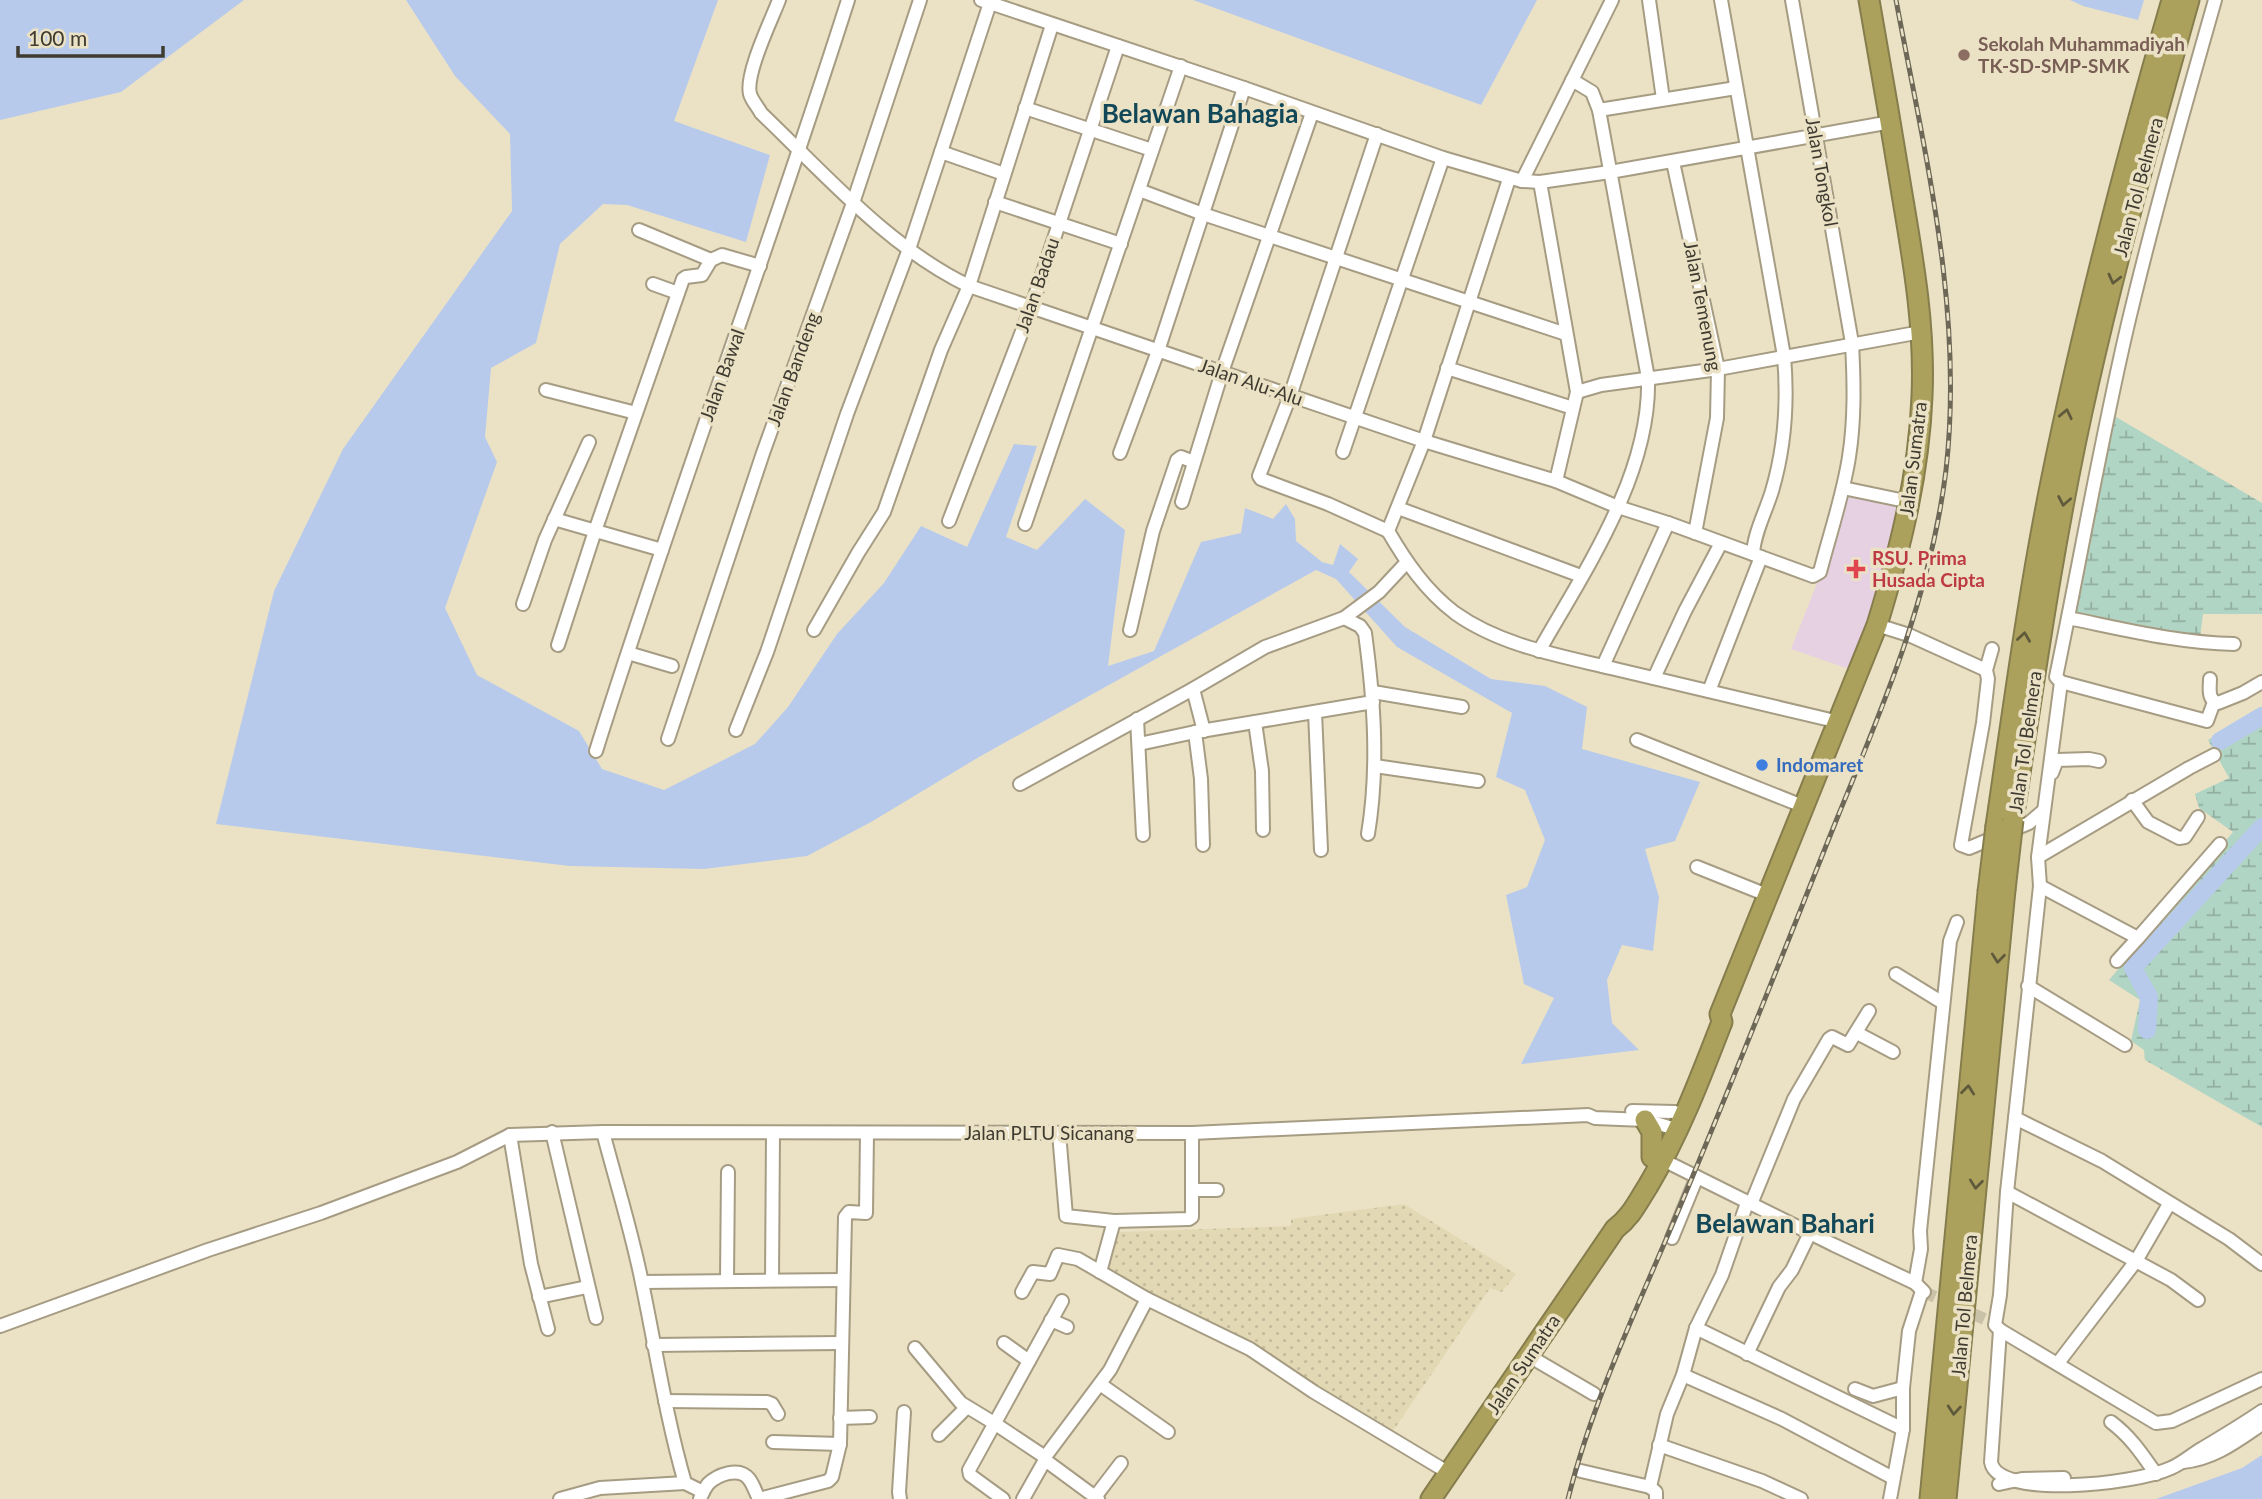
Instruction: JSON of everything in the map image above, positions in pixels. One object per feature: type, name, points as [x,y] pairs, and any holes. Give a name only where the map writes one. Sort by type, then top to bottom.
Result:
[{"type":"highway","name":"Jalan Sumatra","points":[[1433,1498],[1615,1229],[1620,1213],[1658,1159],[1677,1121],[1713,1019],[1720,1014],[1877,625],[1896,561],[1910,502],[1922,396],[1921,332],[1917,284],[1869,0]]},
{"type":"highway","name":"Jalan Tol Belmera","points":[[1930,1499],[2028,606],[2051,482],[2107,234],[2172,0]]},
{"type":"highway","name":"Jalan Tol Belmera","points":[[2005,823],[2088,386],[2124,237],[2189,0]]},
{"type":"highway","name":"Jalan Tol Belmera","points":[[1946,1499],[1996,891]]},
{"type":"highway","points":[[1645,1120],[1658,1159]]},
{"type":"street","name":"Jalan Alu-Alu","points":[[779,0],[752,71],[750,94],[761,113],[853,202],[936,270],[969,286],[1424,441],[1556,481],[1618,507],[1757,555],[1806,575],[1818,574],[1843,488]]},
{"type":"street","name":"Jalan Bawal","points":[[596,751],[800,150],[848,0]]},
{"type":"street","name":"Jalan Bandeng","points":[[668,739],[763,453],[853,202],[920,0]]},
{"type":"street","points":[[1388,531],[1424,441],[1469,302],[1515,180],[1572,80],[1612,0]]},
{"type":"street","points":[[1649,0],[1663,99]]},
{"type":"street","points":[[1709,691],[1757,555],[1784,431],[1787,388],[1784,356],[1721,0]]},
{"type":"street","name":"Jalan Tongkol","points":[[1792,0],[1852,344],[1853,412],[1843,488]]},
{"type":"street","points":[[2210,679],[2210,695],[2214,702],[2207,721],[2060,682],[2056,677],[2127,328],[2169,159],[2215,0]]},
{"type":"street","points":[[736,730],[767,652],[847,414],[909,248],[986,1],[1443,158],[1515,180],[1540,181],[1610,172],[1891,122]]},
{"type":"street","points":[[814,630],[884,512],[941,350],[969,286],[1052,25]]},
{"type":"street","name":"Jalan Badau","points":[[949,521],[1031,308],[1118,46]]},
{"type":"street","points":[[1026,524],[1181,66]]},
{"type":"street","points":[[1539,651],[1618,507],[1634,469],[1649,400],[1648,378],[1599,110],[1592,92],[1572,80]]},
{"type":"street","points":[[1120,453],[1158,351],[1244,88]]},
{"type":"street","points":[[1599,110],[1736,88]]},
{"type":"street","points":[[1025,108],[1152,150]]},
{"type":"street","points":[[1182,502],[1222,373],[1312,113]]},
{"type":"street","points":[[1377,134],[1290,396],[1258,476],[1388,531],[1406,562],[1427,588],[1472,624],[1539,651],[1839,722]]},
{"type":"street","points":[[941,152],[1004,174]]},
{"type":"street","points":[[1343,452],[1443,158]]},
{"type":"street","name":"Jalan Temenung","points":[[1673,162],[1718,369],[1717,418],[1695,533]]},
{"type":"street","points":[[1540,181],[1577,392],[1556,481]]},
{"type":"street","points":[[1139,190],[1203,214],[1566,334]]},
{"type":"street","points":[[995,202],[1121,244]]},
{"type":"street","points":[[639,230],[712,260]]},
{"type":"street","points":[[558,645],[684,277],[702,275],[718,256],[727,255],[760,265]]},
{"type":"street","points":[[653,284],[678,293]]},
{"type":"street","points":[[1577,392],[1601,385],[1718,369],[1921,332]]},
{"type":"street","points":[[1447,368],[1573,408]]},
{"type":"street","points":[[546,390],[636,413]]},
{"type":"street","points":[[523,604],[554,519],[589,442]]},
{"type":"street","points":[[1130,629],[1153,531],[1177,460],[1181,457],[1194,462]]},
{"type":"street","points":[[1843,488],[1910,502]]},
{"type":"street","points":[[1398,508],[1581,576]]},
{"type":"street","points":[[554,519],[662,551]]},
{"type":"street","points":[[1603,666],[1668,523]]},
{"type":"street","points":[[1654,678],[1721,543]]},
{"type":"street","points":[[1020,784],[1265,647],[1348,615],[1379,592],[1406,562]]},
{"type":"street","points":[[1348,615],[1365,633],[1373,697],[1375,766],[1368,834]]},
{"type":"street","points":[[2068,618],[2168,638],[2234,644]]},
{"type":"street","points":[[1877,625],[1909,635],[1986,670]]},
{"type":"street","points":[[1992,649],[1986,670],[1988,679],[1983,723],[1961,845],[1969,848],[2029,823],[2043,813]]},
{"type":"street","points":[[628,653],[672,666]]},
{"type":"street","points":[[2016,1495],[1999,1484],[1993,1472],[1994,1325],[2000,1295],[2007,1192],[2040,886],[2039,854],[2043,813],[2060,682]]},
{"type":"street","points":[[2214,702],[2222,702],[2262,682]]},
{"type":"street","points":[[1194,689],[1199,731],[1203,845]]},
{"type":"street","points":[[1139,744],[1315,712],[1373,697],[1462,708]]},
{"type":"street","points":[[1315,712],[1321,850]]},
{"type":"street","points":[[1137,719],[1143,835]]},
{"type":"street","points":[[1255,722],[1262,771],[1263,830]]},
{"type":"street","points":[[1637,740],[1805,807]]},
{"type":"street","points":[[2039,854],[2214,755]]},
{"type":"street","points":[[2048,773],[2053,772],[2057,760],[2099,761]]},
{"type":"street","points":[[1375,766],[1478,781]]},
{"type":"street","points":[[2132,800],[2148,822],[2179,838],[2185,837],[2198,817]]},
{"type":"street","points":[[2117,961],[2220,844]]},
{"type":"street","points":[[1697,867],[1767,895]]},
{"type":"street","points":[[2040,886],[2138,938]]},
{"type":"street","points":[[1890,1499],[1903,1429],[1903,1388],[1909,1331],[1920,1288],[1920,1231],[1943,1003],[1950,941],[1957,922]]},
{"type":"street","points":[[1896,974],[1943,1003]]},
{"type":"street","points":[[2028,986],[2125,1045]]},
{"type":"street","points":[[1581,1471],[1633,1483],[1653,1493],[1659,1445],[1696,1328],[1722,1275],[1749,1203],[1794,1099],[1829,1039],[1832,1037],[1848,1045],[1869,1012]]},
{"type":"street","points":[[1857,1033],[1893,1052]]},
{"type":"street","name":"Jalan PLTU Sicanang","points":[[1588,1115],[1594,1111],[1603,1111],[1677,1121]]},
{"type":"street","name":"Jalan PLTU Sicanang","points":[[510,1135],[552,1132],[1192,1133],[1588,1115],[1595,1118],[1677,1121]]},
{"type":"street","points":[[2015,1118],[2102,1161],[2229,1239],[2262,1264]]},
{"type":"street","points":[[552,1132],[596,1318]]},
{"type":"street","points":[[603,1132],[642,1282],[653,1345],[685,1483],[702,1496],[707,1485],[737,1472],[749,1479],[759,1499],[803,1493],[831,1480],[839,1444],[845,1217],[849,1212],[864,1214],[867,1207],[867,1133]]},
{"type":"street","points":[[772,1133],[772,1280]]},
{"type":"street","points":[[1059,1133],[1066,1216],[1114,1221],[1189,1219],[1194,1214],[1192,1133]]},
{"type":"street","points":[[0,1326],[208,1250],[346,1204],[457,1162],[510,1135],[531,1264],[548,1329]]},
{"type":"street","points":[[1658,1159],[1920,1288]]},
{"type":"street","points":[[727,1280],[728,1172]]},
{"type":"street","points":[[1672,1238],[1698,1177]]},
{"type":"street","points":[[1193,1191],[1217,1190]]},
{"type":"street","points":[[2007,1192],[2171,1280],[2198,1300]]},
{"type":"street","points":[[2058,1363],[2136,1262],[2169,1204]]},
{"type":"street","points":[[1101,1272],[1114,1221]]},
{"type":"street","points":[[1747,1354],[1779,1287],[1792,1270],[1810,1233]]},
{"type":"street","points":[[1022,1292],[1033,1272],[1050,1274],[1058,1255],[1078,1259],[1146,1301],[1250,1349],[1314,1392],[1449,1473]]},
{"type":"street","points":[[642,1282],[842,1280]]},
{"type":"street","points":[[539,1297],[587,1287]]},
{"type":"street","points":[[1003,1499],[969,1472],[1062,1301]]},
{"type":"street","points":[[1023,1499],[1045,1459],[1118,1358],[1146,1301]]},
{"type":"street","points":[[1051,1320],[1066,1327]]},
{"type":"street","points":[[1994,1325],[2151,1421],[2161,1424],[2262,1379]]},
{"type":"street","points":[[1696,1328],[1903,1429]]},
{"type":"street","points":[[653,1345],[841,1343]]},
{"type":"street","points":[[1004,1343],[1029,1361]]},
{"type":"street","points":[[915,1348],[956,1399],[995,1423],[1096,1498],[1121,1463]]},
{"type":"street","points":[[1529,1356],[1594,1394]]},
{"type":"street","points":[[1683,1375],[1782,1419],[1894,1478]]},
{"type":"street","points":[[1100,1384],[1168,1432]]},
{"type":"street","points":[[1855,1390],[1873,1396],[1903,1388]]},
{"type":"street","points":[[665,1401],[767,1402],[772,1404],[778,1414]]},
{"type":"street","points":[[939,1435],[967,1407]]},
{"type":"street","points":[[900,1499],[904,1412]]},
{"type":"street","points":[[840,1418],[870,1417]]},
{"type":"street","points":[[2044,1498],[2070,1498],[2099,1493],[2156,1474],[2260,1419]]},
{"type":"street","points":[[2111,1422],[2129,1436],[2156,1474]]},
{"type":"street","points":[[773,1442],[839,1444]]},
{"type":"street","points":[[1659,1445],[1762,1481],[1801,1499]]},
{"type":"street","points":[[1999,1484],[2022,1479],[2064,1478]]},
{"type":"street","points":[[568,1498],[600,1488],[685,1483]]},
{"type":"street","points":[[633,1499],[635,1485]]},
{"type":"shaded area","name":"RSU. Prima Husada Cipta","points":[[1843,488],[1910,502],[1852,670],[1791,649],[1818,581]]},
{"type":"green space","points":[[2111,414],[2262,503],[2262,614],[2203,614],[2200,638],[2161,636],[2071,613]]},
{"type":"green space","points":[[2262,707],[2262,1127],[2145,1060],[2144,1050],[2131,1041],[2140,1000],[2109,980],[2233,832],[2199,808],[2195,794],[2229,778],[2208,740]]},
{"type":"sand","points":[[1404,1204],[1516,1274],[1502,1292],[1490,1288],[1393,1431],[1221,1331],[1106,1274],[1116,1232],[1291,1226],[1291,1219]]},
{"type":"water","points":[[0,0],[244,0],[121,92],[0,120]]},
{"type":"water","points":[[406,0],[718,0],[674,121],[770,155],[746,242],[627,205],[603,204],[560,244],[536,343],[491,368],[485,437],[497,462],[445,608],[477,675],[579,731],[602,769],[664,790],[755,744],[788,707],[837,634],[884,583],[921,526],[967,547],[1014,444],[1037,446],[1006,537],[1037,550],[1085,499],[1125,530],[1108,666],[1154,651],[1201,542],[1241,533],[1245,508],[1273,519],[1286,504],[1295,519],[1296,541],[1322,562],[1333,565],[1340,544],[1358,559],[1349,572],[1405,627],[1491,679],[1545,686],[1587,707],[1582,749],[1700,782],[1675,841],[1645,849],[1659,897],[1653,951],[1622,945],[1607,980],[1612,1023],[1639,1050],[1521,1064],[1554,998],[1524,984],[1506,895],[1527,887],[1545,840],[1525,790],[1496,777],[1512,713],[1397,647],[1336,579],[1316,570],[807,856],[704,869],[570,866],[216,824],[274,591],[343,449],[512,211],[510,134],[455,76]]},
{"type":"water","points":[[1193,0],[1537,0],[1481,105]]},
{"type":"water","points":[[2070,0],[2144,0],[2138,20]]},
{"type":"water","points":[[2262,1455],[2262,1499],[2156,1499],[2242,1468]]},
{"type":"waterway","points":[[2220,741],[2262,716]]},
{"type":"waterway","points":[[2147,1030],[2149,997],[2133,968],[2262,827]]},
{"type":"tunnel","points":[[1924,1292],[1989,1321]]},
{"type":"railway","points":[[1568,1499],[1591,1422],[1620,1346],[1723,1102],[1889,689],[1918,603],[1939,516],[1946,470],[1950,411],[1946,292],[1939,233],[1896,0]]},
{"type":"place","name":"Sekolah Muhammadiyah TK-SD-SMP-SMK","points":[[1964,55]]},
{"type":"place","name":"RSU. Prima Husada Cipta","points":[[1856,569]]},
{"type":"place","name":"Indomaret","points":[[1762,765]]},
{"type":"district","name":"Belawan Bahagia","points":[[1200,114]]},
{"type":"district","name":"Belawan Bahari","points":[[1785,1224]]}]
